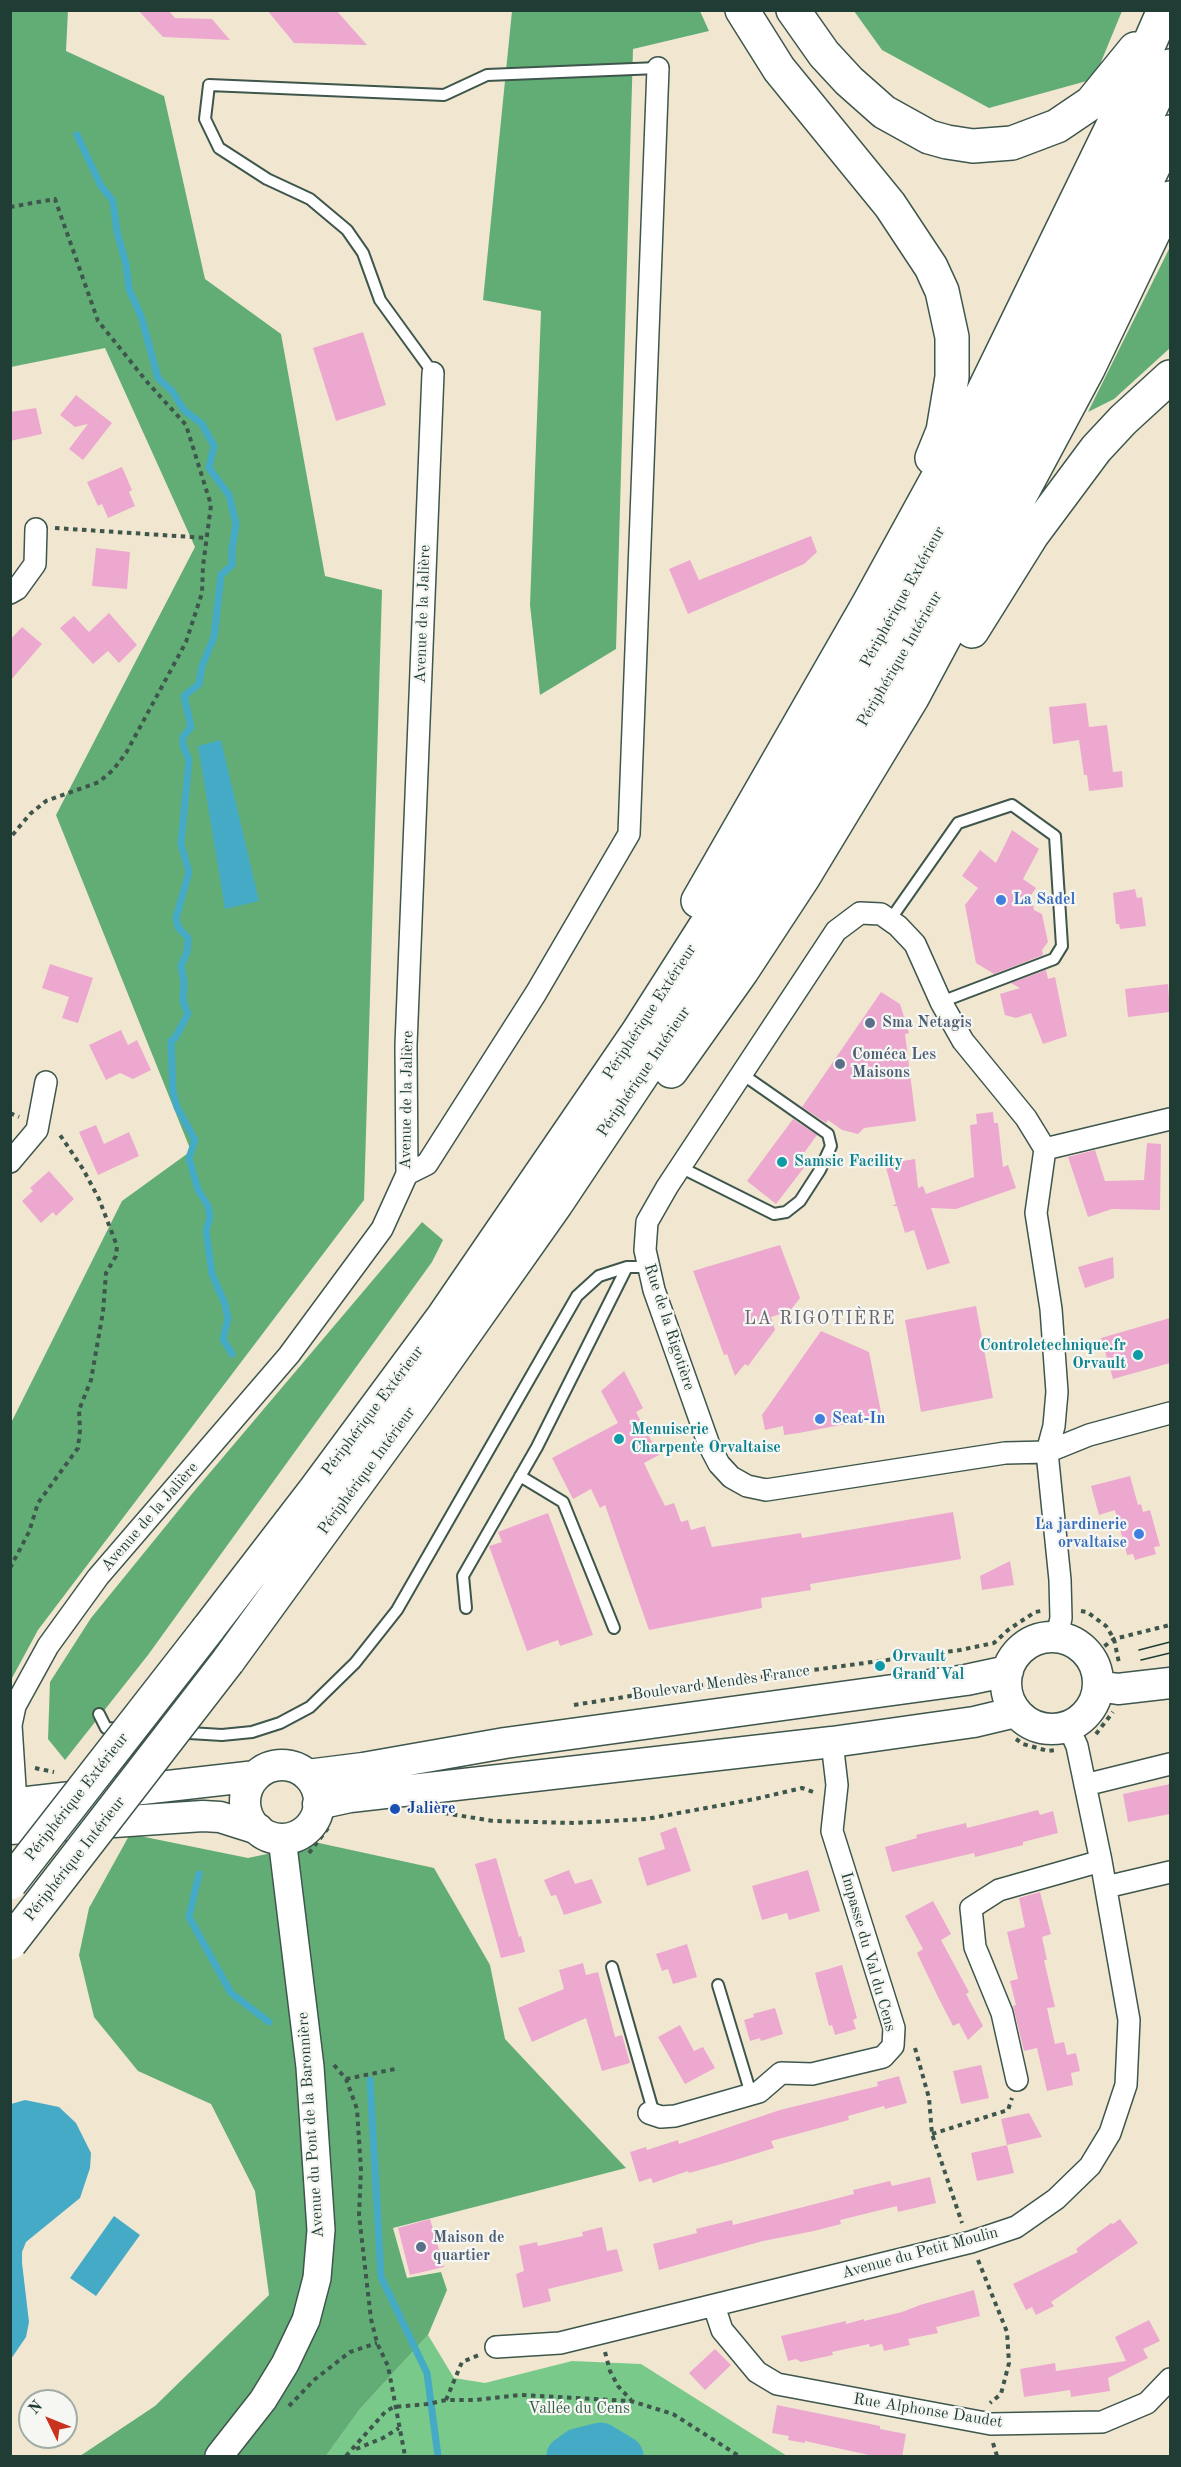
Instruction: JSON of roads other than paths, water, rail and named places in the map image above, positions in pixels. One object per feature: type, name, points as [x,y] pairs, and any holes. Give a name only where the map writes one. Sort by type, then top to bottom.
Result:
[{"type":"highway","points":[[742,10],[779,69],[896,213],[931,267],[942,291],[952,337],[952,377],[943,431],[922,482],[913,523]]},
{"type":"highway","points":[[793,10],[824,54],[849,81],[884,112],[929,137],[973,146],[1012,144],[1058,126],[1090,103],[1121,68],[1130,53],[1159,23]]},
{"type":"highway","points":[[638,1032],[638,999],[694,907],[913,523],[970,418],[1110,132],[1159,23]]},
{"type":"highway","name":"Périphérique Extérieur","points":[[10,1882],[315,1490],[443,1317],[638,1032],[801,773],[908,590],[1045,331],[1114,189],[1170,66]]},
{"type":"highway","name":"Périphérique Intérieur","points":[[10,1943],[228,1661],[423,1392],[584,1162],[773,874],[926,616],[1040,403],[1170,132]]},
{"type":"highway","points":[[584,1162],[627,1131],[742,971],[803,878],[912,698],[1088,369],[1170,198]]},
{"type":"highway","points":[[912,698],[934,683],[972,631],[1032,535],[1096,449],[1123,420],[1170,377]]},
{"type":"main road","points":[[1057,1637],[1075,1643],[1090,1657],[1097,1671],[1098,1686],[1095,1699],[1080,1720],[1055,1729],[1043,1728],[1031,1724],[1016,1712],[1007,1689],[1008,1671],[1018,1652],[1029,1643],[1042,1638],[1057,1637]]},
{"type":"main road","name":"Boulevard Mendès France","points":[[302,1763],[363,1768],[506,1743],[966,1680],[1008,1671]]},
{"type":"main road","points":[[1098,1686],[1118,1689],[1170,1683]]},
{"type":"main road","points":[[13,1816],[220,1817],[270,1834],[293,1837],[307,1828],[315,1817],[326,1813],[350,1797],[832,1742],[974,1722],[1016,1712]]},
{"type":"main road","points":[[259,1766],[264,1770],[280,1765],[293,1767],[302,1763],[326,1813]]},
{"type":"main road","points":[[13,1816],[259,1766]]},
{"type":"main road","points":[[259,1766],[247,1791],[245,1803],[248,1815],[270,1834]]},
{"type":"street","points":[[407,1174],[426,1164],[536,993],[629,834],[658,68]]},
{"type":"street","name":"Avenue de la Jalière","points":[[13,1816],[10,1725],[15,1706],[48,1646],[98,1577],[289,1355],[382,1229],[407,1174],[406,1045],[433,373]]},
{"type":"street","points":[[10,593],[17,589],[35,564],[36,529]]},
{"type":"street","name":"Rue de la Rigotière","points":[[890,920],[881,915],[860,914],[836,931],[680,1167],[647,1222],[645,1250],[654,1290],[709,1445],[718,1464],[731,1478],[747,1486],[766,1490],[1005,1453],[1047,1452]]},
{"type":"street","points":[[890,920],[915,944],[940,1002],[963,1041],[1026,1118],[1045,1149],[1036,1213],[1051,1309],[1057,1392],[1054,1426],[1047,1452],[1060,1580],[1061,1608],[1057,1637]]},
{"type":"street","points":[[10,1162],[37,1130],[46,1082]]},
{"type":"street","points":[[1045,1149],[1170,1119]]},
{"type":"street","points":[[1047,1452],[1089,1435],[1170,1413]]},
{"type":"street","name":"Avenue du Petit Moulin","points":[[496,2347],[560,2343],[971,2242],[1016,2227],[1056,2199],[1090,2166],[1110,2133],[1126,2085],[1129,2020],[1101,1861],[1077,1746],[1068,1726]]},
{"type":"street","name":"Impasse du Val du Cens","points":[[652,2114],[662,2117],[675,2116],[759,2092],[781,2073],[812,2074],[883,2057],[893,2046],[894,2028],[832,1831],[837,1785],[832,1742]]},
{"type":"street","points":[[1085,1785],[1170,1764]]},
{"type":"street","name":"Avenue du Pont de la Baronnière","points":[[219,2457],[262,2400],[285,2364],[306,2320],[317,2278],[321,2230],[310,2067],[270,1834]]},
{"type":"street","points":[[1017,2080],[1002,2013],[975,1947],[971,1908],[999,1890],[1101,1861]]},
{"type":"street","points":[[1106,1887],[1170,1872]]},
{"type":"street","name":"Rue Alphonse Daudet","points":[[714,2306],[722,2330],[757,2372],[777,2384],[991,2424],[1102,2422],[1147,2403],[1170,2379]]},
{"type":"lane","points":[[433,373],[380,300],[363,253],[347,230],[310,199],[267,179],[219,148],[205,118],[209,85],[444,95],[487,75],[658,68]]},
{"type":"lane","points":[[890,920],[958,823],[1012,805],[1054,836],[1062,946],[1054,959],[940,1002]]},
{"type":"lane","points":[[680,1167],[774,1214],[786,1212],[800,1201],[810,1186],[831,1146],[828,1134],[742,1074]]},
{"type":"lane","points":[[99,1714],[106,1728],[222,1735],[252,1732],[280,1723],[310,1707],[356,1663],[397,1610],[577,1296],[599,1276],[627,1267],[649,1267]]},
{"type":"lane","points":[[466,1608],[463,1576],[520,1476],[627,1267]]},
{"type":"lane","points":[[520,1476],[563,1502],[614,1628]]},
{"type":"lane","points":[[612,1967],[652,2114]]},
{"type":"lane","points":[[718,1985],[751,2094]]},
{"type":"water","points":[[221,740],[259,901],[225,909],[198,746]]},
{"type":"water","points":[[25,2100],[59,2107],[76,2123],[91,2153],[90,2168],[80,2198],[26,2242],[22,2252],[29,2322],[26,2337],[11,2359],[11,2104]]},
{"type":"water","points":[[114,2216],[140,2235],[96,2296],[70,2278]]},
{"type":"waterway","points":[[77,135],[101,186],[113,201],[129,289],[141,316],[158,378],[172,391],[184,410],[202,424],[214,446],[209,468],[229,495],[236,524],[232,565],[221,575],[214,637],[202,666],[199,684],[184,696],[191,727],[183,737],[183,745],[189,760],[181,844],[189,872],[176,918],[178,927],[188,938],[187,952],[181,966],[184,982],[183,1001],[188,1014],[171,1041],[173,1092],[177,1107],[195,1140],[189,1158],[198,1190],[208,1206],[210,1217],[206,1231],[212,1274],[225,1304],[228,1319],[223,1339],[232,1354]]},
{"type":"waterway","points":[[199,1874],[189,1917],[231,1993],[269,2022]]},
{"type":"waterway","points":[[370,2080],[381,2277],[427,2373],[438,2456]]},
{"type":"waterway","points":[[566,2456],[577,2448],[601,2442],[624,2456]]},
{"type":"tram line","points":[[1139,1650],[1170,1642]]},
{"type":"tram line","points":[[1141,1660],[1170,1653]]},
{"type":"place","name":"La Sadel","points":[[1001,900]]},
{"type":"place","name":"Sma Netagis","points":[[870,1023]]},
{"type":"place","name":"Coméca Les Maisons","points":[[840,1064]]},
{"type":"place","name":"Samsic Facility","points":[[782,1162]]},
{"type":"place","name":"Controletechnique.fr Orvault","points":[[1138,1355]]},
{"type":"place","name":"Seat-In","points":[[820,1419]]},
{"type":"place","name":"Menuiserie Charpente Orvaltaise","points":[[619,1439]]},
{"type":"place","name":"La jardinerie orvaltaise","points":[[1139,1534]]},
{"type":"place","name":"Orvault Grand Val","points":[[880,1666]]},
{"type":"place","name":"Jalière","points":[[395,1809]]},
{"type":"place","name":"Maison de quartier","points":[[421,2247]]},
{"type":"district","name":"LA RIGOTIÈRE","points":[[820,1319]]},
{"type":"park label","name":"Vallée du Cens","points":[[579,2409]]}]
